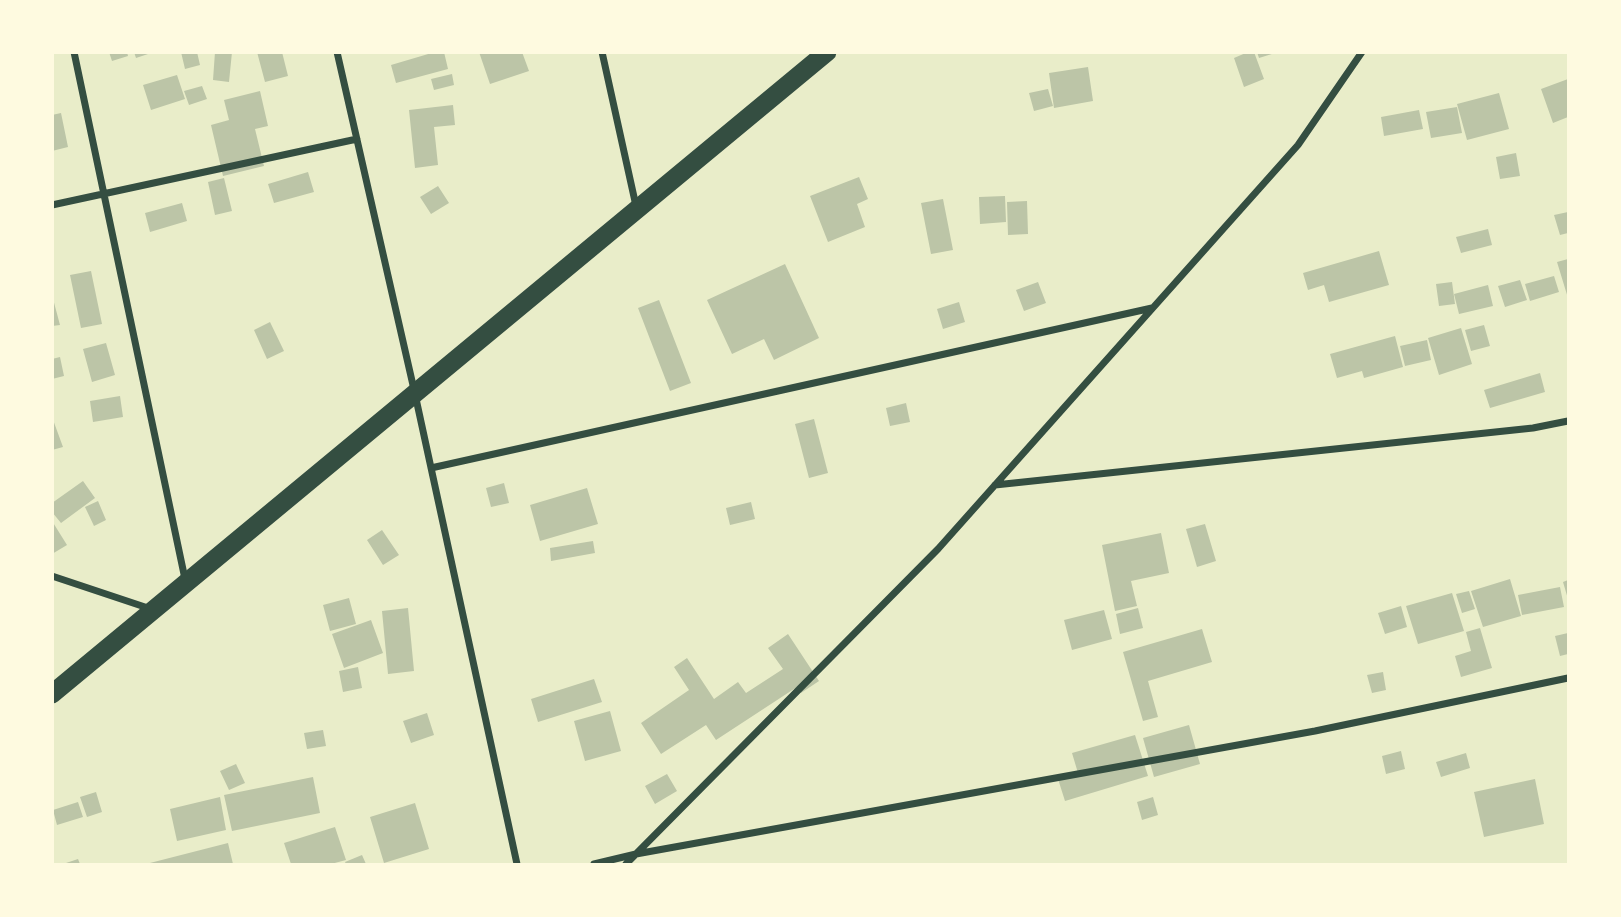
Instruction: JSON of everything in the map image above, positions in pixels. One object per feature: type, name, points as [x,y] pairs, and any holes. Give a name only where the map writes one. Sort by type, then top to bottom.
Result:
[{"type":"highway","points":[[52,694],[827,52]]},
{"type":"street","points":[[74,52],[186,584]]},
{"type":"street","points":[[337,52],[415,394],[517,864]]},
{"type":"street","points":[[602,52],[637,210]]},
{"type":"street","points":[[626,864],[928,559],[1298,145],[1362,52]]},
{"type":"street","points":[[52,205],[357,139]]},
{"type":"street","points":[[431,468],[1153,308]]},
{"type":"street","points":[[995,485],[1533,428],[1569,421]]},
{"type":"street","points":[[52,576],[154,610]]},
{"type":"street","points":[[594,864],[636,854],[1315,731],[1569,678]]},
{"type":"building","points":[[109,52],[127,52],[128,56],[112,61]]},
{"type":"building","points":[[134,52],[151,52],[151,53],[136,58]]},
{"type":"building","points":[[181,52],[197,52],[200,65],[185,69]]},
{"type":"building","points":[[215,52],[232,52],[229,82],[213,80]]},
{"type":"building","points":[[257,52],[282,52],[288,76],[265,82]]},
{"type":"building","points":[[435,52],[444,52],[448,69],[396,83],[391,65]]},
{"type":"building","points":[[479,52],[522,52],[529,71],[490,84]]},
{"type":"building","points":[[1254,52],[1264,79],[1244,87],[1234,58]]},
{"type":"building","points":[[1257,52],[1275,52],[1275,53],[1259,58]]},
{"type":"building","points":[[1088,67],[1093,101],[1054,108],[1049,73]]},
{"type":"building","points":[[452,74],[454,85],[434,90],[431,79]]},
{"type":"building","points":[[177,75],[185,99],[151,110],[143,85]]},
{"type":"building","points":[[1568,79],[1568,117],[1553,123],[1541,89]]},
{"type":"building","points":[[202,86],[207,99],[189,105],[184,91]]},
{"type":"building","points":[[1048,89],[1053,106],[1034,111],[1029,93]]},
{"type":"building","points":[[260,91],[268,126],[255,129],[264,166],[223,176],[211,125],[229,120],[224,100]]},
{"type":"building","points":[[1499,93],[1509,129],[1467,140],[1457,104]]},
{"type":"building","points":[[453,105],[455,125],[434,127],[438,165],[415,168],[409,110]]},
{"type":"building","points":[[1457,107],[1462,133],[1431,138],[1426,112]]},
{"type":"building","points":[[1419,110],[1423,129],[1384,136],[1381,117]]},
{"type":"building","points":[[61,113],[68,147],[52,151],[52,115]]},
{"type":"building","points":[[1516,153],[1520,176],[1500,179],[1496,157]]},
{"type":"building","points":[[308,172],[314,192],[274,203],[268,184]]},
{"type":"building","points":[[859,177],[868,199],[857,204],[865,227],[828,242],[810,196]]},
{"type":"building","points":[[224,178],[232,211],[215,215],[208,182]]},
{"type":"building","points":[[438,186],[449,203],[431,214],[420,197]]},
{"type":"building","points":[[1005,196],[1006,222],[980,224],[979,197]]},
{"type":"building","points":[[943,199],[953,250],[931,254],[921,203]]},
{"type":"building","points":[[1027,201],[1028,234],[1008,235],[1007,202]]},
{"type":"building","points":[[182,203],[187,221],[150,232],[145,213]]},
{"type":"building","points":[[1568,212],[1568,233],[1560,235],[1554,215]]},
{"type":"building","points":[[1488,229],[1492,245],[1461,253],[1456,237]]},
{"type":"building","points":[[1379,251],[1389,285],[1329,302],[1324,285],[1308,290],[1303,273]]},
{"type":"building","points":[[1568,259],[1568,298],[1557,262]]},
{"type":"building","points":[[785,264],[819,338],[774,360],[764,339],[732,354],[707,300]]},
{"type":"building","points":[[91,271],[102,324],[81,328],[70,275]]},
{"type":"building","points":[[1554,276],[1559,292],[1530,301],[1525,284]]},
{"type":"building","points":[[1520,280],[1527,300],[1505,307],[1498,286]]},
{"type":"building","points":[[1038,282],[1046,303],[1024,311],[1016,290]]},
{"type":"building","points":[[1452,282],[1455,304],[1439,306],[1436,284]]},
{"type":"building","points":[[1488,285],[1493,306],[1459,314],[1454,294]]},
{"type":"building","points":[[52,295],[60,325],[52,326]]},
{"type":"building","points":[[659,300],[691,383],[670,391],[638,308]]},
{"type":"building","points":[[959,302],[965,322],[943,329],[937,309]]},
{"type":"building","points":[[270,322],[284,351],[267,359],[254,330]]},
{"type":"building","points":[[1484,325],[1490,346],[1471,351],[1465,330]]},
{"type":"building","points":[[1461,328],[1472,364],[1439,375],[1428,338]]},
{"type":"building","points":[[1395,336],[1403,367],[1364,378],[1362,371],[1337,378],[1330,354]]},
{"type":"building","points":[[1427,340],[1431,360],[1405,366],[1400,346]]},
{"type":"building","points":[[106,343],[115,375],[92,382],[83,349]]},
{"type":"building","points":[[60,357],[64,376],[52,379],[52,359]]},
{"type":"building","points":[[1540,373],[1545,392],[1490,408],[1484,390]]},
{"type":"building","points":[[120,396],[123,417],[93,422],[90,401]]},
{"type":"building","points":[[906,403],[910,422],[890,426],[886,408]]},
{"type":"building","points":[[52,417],[63,447],[52,450]]},
{"type":"building","points":[[814,419],[828,473],[809,478],[795,424]]},
{"type":"building","points":[[83,481],[95,498],[61,523],[52,512],[52,503]]},
{"type":"building","points":[[504,483],[509,503],[491,507],[486,488]]},
{"type":"building","points":[[587,488],[598,524],[540,541],[530,505]]},
{"type":"building","points":[[98,501],[106,520],[94,526],[85,507]]},
{"type":"building","points":[[751,502],[755,519],[730,525],[726,508]]},
{"type":"building","points":[[52,521],[67,545],[52,554]]},
{"type":"building","points":[[1205,524],[1216,561],[1197,567],[1186,529]]},
{"type":"building","points":[[382,530],[399,555],[383,565],[367,540]]},
{"type":"building","points":[[1161,533],[1169,573],[1131,581],[1137,606],[1115,611],[1102,545]]},
{"type":"building","points":[[593,541],[595,553],[551,561],[550,548]]},
{"type":"building","points":[[1510,579],[1521,616],[1483,627],[1471,591]]},
{"type":"building","points":[[1568,580],[1568,599],[1563,582]]},
{"type":"building","points":[[1560,587],[1564,607],[1522,615],[1518,595]]},
{"type":"building","points":[[1469,591],[1475,609],[1462,613],[1456,594]]},
{"type":"building","points":[[1452,593],[1464,631],[1418,644],[1406,606]]},
{"type":"building","points":[[349,598],[356,624],[330,631],[323,605]]},
{"type":"building","points":[[1401,606],[1407,627],[1385,634],[1378,613]]},
{"type":"building","points":[[408,608],[414,671],[388,674],[382,611]]},
{"type":"building","points":[[1138,608],[1143,628],[1120,634],[1116,614]]},
{"type":"building","points":[[1104,610],[1112,639],[1072,650],[1064,620]]},
{"type":"building","points":[[371,620],[383,653],[344,668],[332,634]]},
{"type":"building","points":[[1480,628],[1492,668],[1461,677],[1455,656],[1471,651],[1466,632]]},
{"type":"building","points":[[1202,629],[1212,662],[1148,681],[1158,717],[1143,721],[1123,652]]},
{"type":"building","points":[[1568,633],[1568,654],[1560,656],[1555,636]]},
{"type":"building","points":[[788,634],[819,681],[801,693],[797,687],[716,740],[706,725],[661,754],[641,723],[689,690],[674,667],[687,658],[714,699],[738,682],[746,693],[783,669],[768,648]]},
{"type":"building","points":[[358,667],[362,688],[343,692],[339,671]]},
{"type":"building","points":[[1383,672],[1386,690],[1372,693],[1367,675]]},
{"type":"building","points":[[594,679],[602,702],[538,722],[531,699]]},
{"type":"building","points":[[610,711],[621,751],[585,761],[574,721]]},
{"type":"building","points":[[427,713],[434,735],[411,743],[403,721]]},
{"type":"building","points":[[1189,725],[1200,764],[1154,777],[1143,738]]},
{"type":"building","points":[[323,730],[326,746],[307,749],[304,733]]},
{"type":"building","points":[[1135,735],[1148,776],[1065,801],[1058,779],[1078,773],[1072,753]]},
{"type":"building","points":[[1401,751],[1405,769],[1386,774],[1382,756]]},
{"type":"building","points":[[1466,753],[1470,768],[1441,777],[1436,762]]},
{"type":"building","points":[[236,764],[245,783],[229,790],[220,771]]},
{"type":"building","points":[[667,774],[677,791],[655,804],[645,786]]},
{"type":"building","points":[[313,777],[320,813],[232,831],[224,795]]},
{"type":"building","points":[[1535,779],[1544,824],[1484,837],[1474,792]]},
{"type":"building","points":[[96,792],[102,812],[87,817],[80,797]]},
{"type":"building","points":[[220,797],[226,830],[177,841],[170,809]]},
{"type":"building","points":[[1153,797],[1158,815],[1142,820],[1137,802]]},
{"type":"building","points":[[78,802],[83,817],[57,825],[53,810]]},
{"type":"building","points":[[415,803],[429,849],[384,863],[370,817]]},
{"type":"building","points":[[335,827],[346,860],[331,864],[291,864],[284,843]]},
{"type":"building","points":[[228,843],[233,864],[146,864]]},
{"type":"building","points":[[362,855],[366,864],[345,862]]},
{"type":"building","points":[[78,859],[80,864],[63,864]]}]
